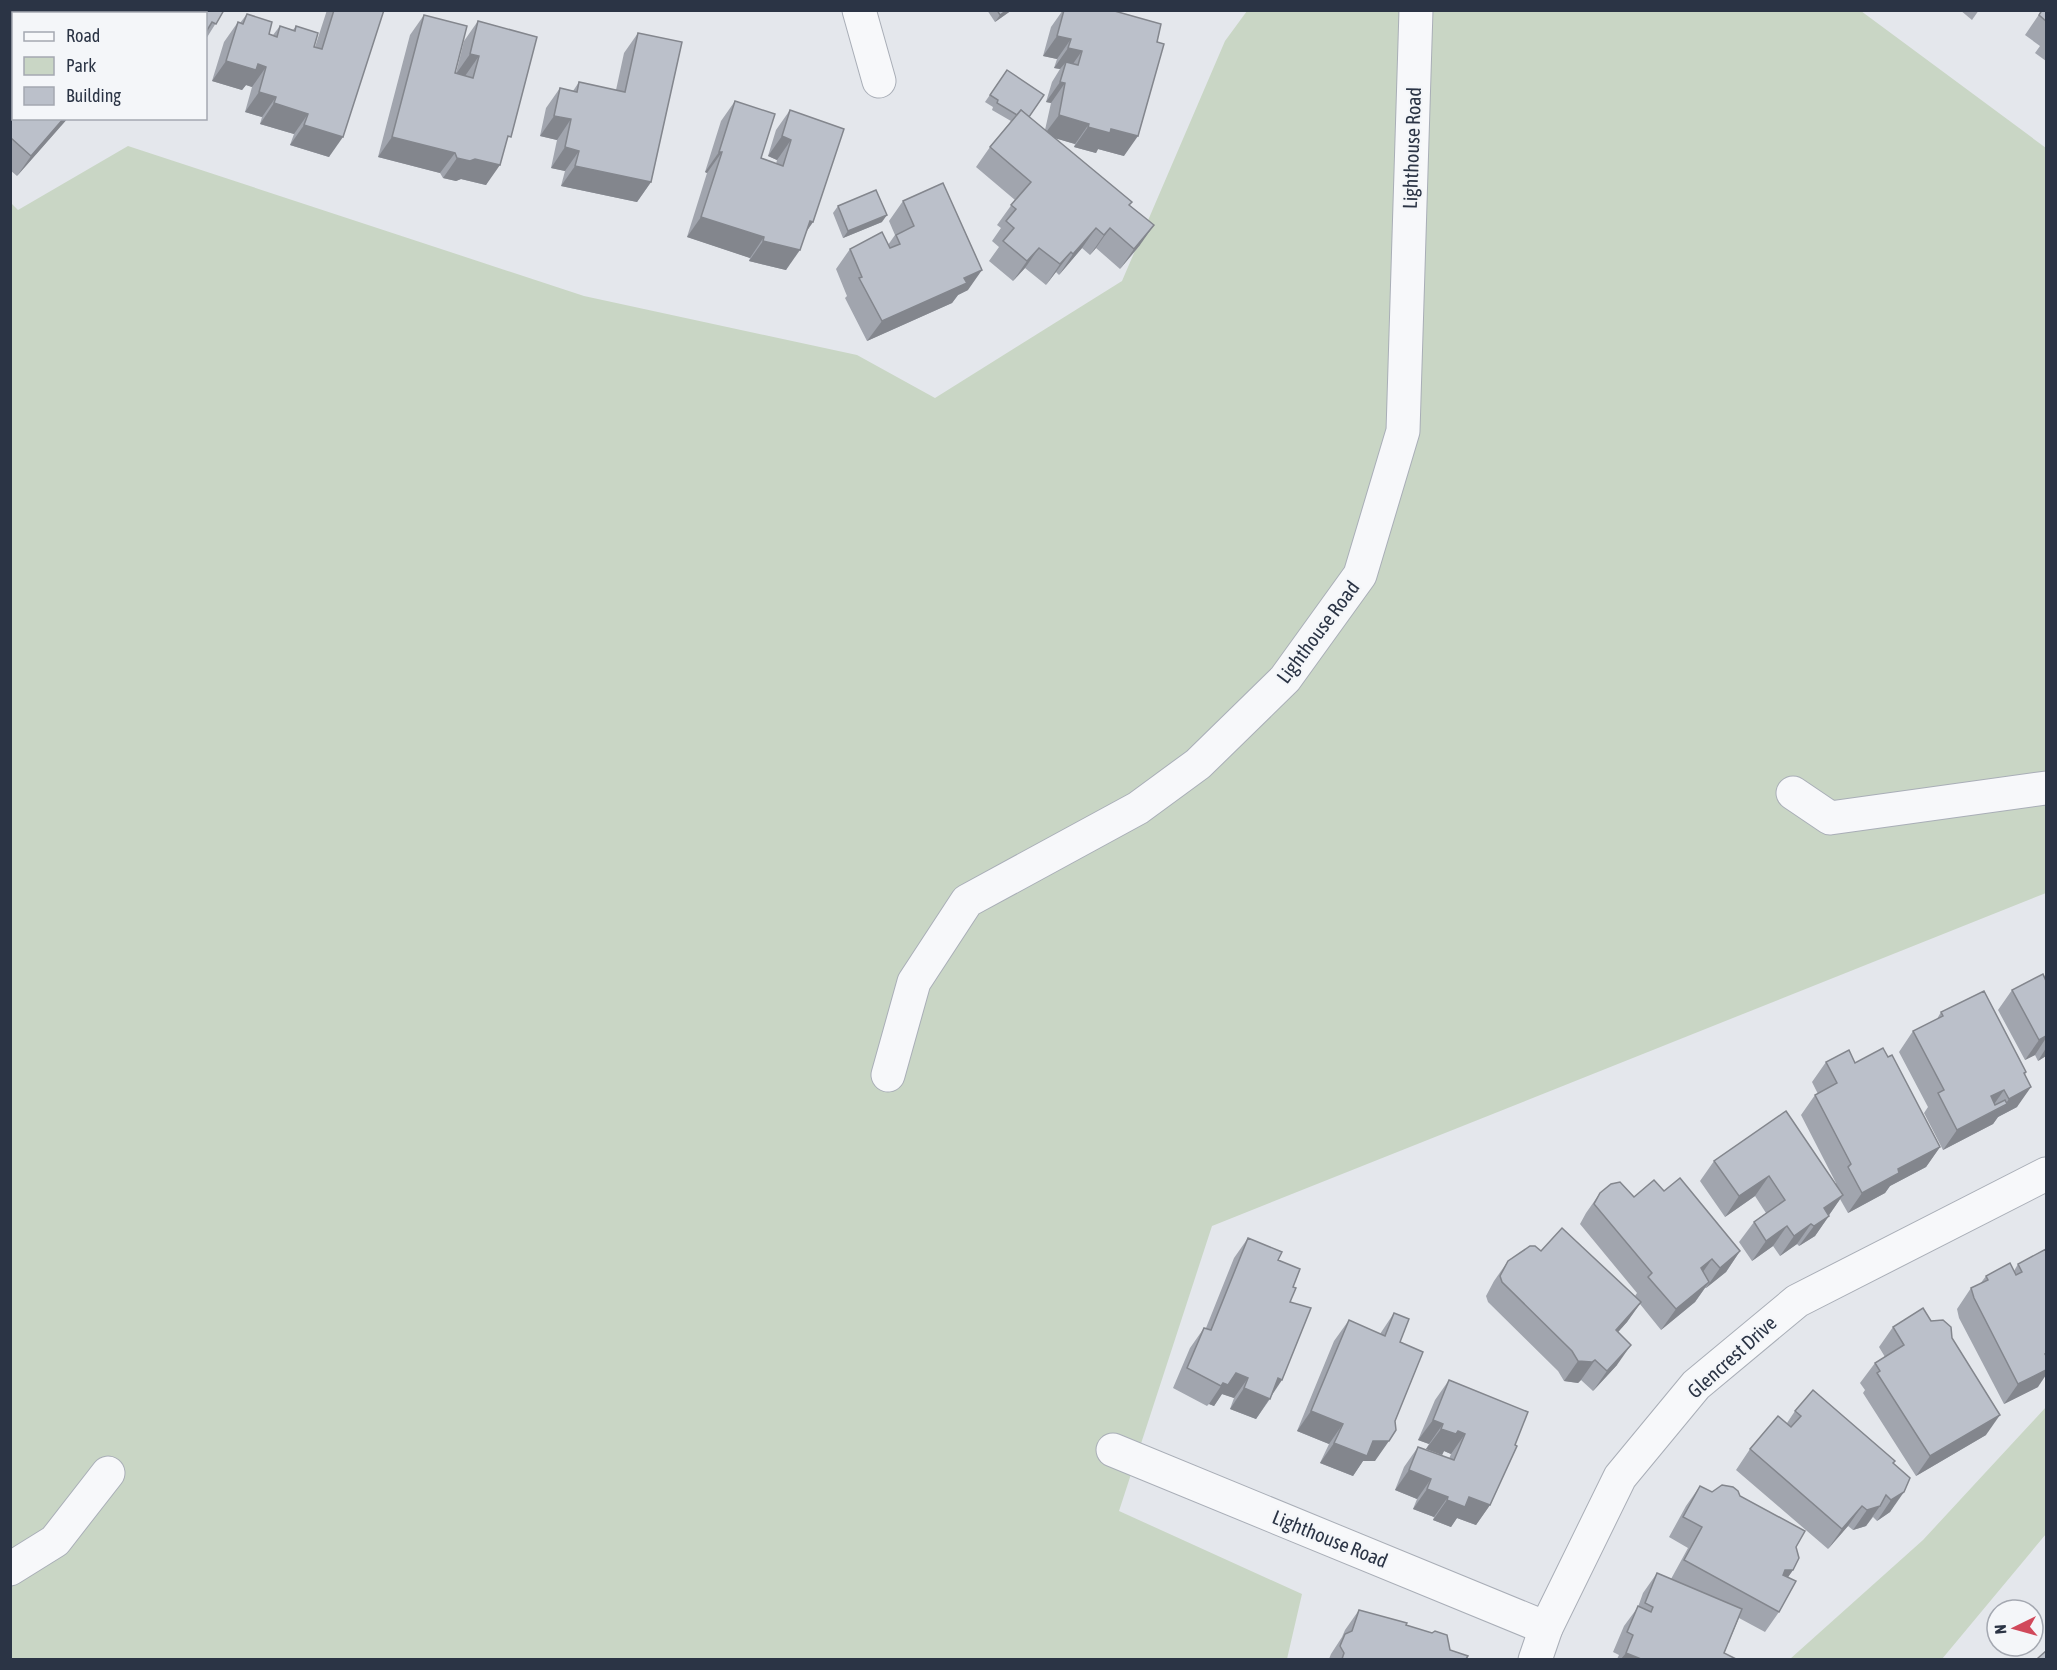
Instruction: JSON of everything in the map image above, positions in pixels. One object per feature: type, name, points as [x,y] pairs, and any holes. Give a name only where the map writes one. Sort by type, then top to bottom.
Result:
[{"type":"street","points":[[859,10],[879,81]]},
{"type":"street","name":"Lighthouse Road","points":[[888,1075],[914,982],[967,901],[1138,808],[1198,764],[1285,679],[1360,575],[1403,431],[1416,10]]},
{"type":"street","points":[[1792,793],[1830,818],[2046,788]]},
{"type":"street","name":"Glencrest Drive","points":[[1535,1659],[1546,1628],[1620,1477],[1696,1385],[1797,1301],[2046,1174]]},
{"type":"street","name":"Lighthouse Road","points":[[1113,1450],[1546,1628]]},
{"type":"street","points":[[10,1569],[55,1541],[108,1473]]},
{"type":"green space","points":[[1247,11],[1861,11],[2046,148],[2046,893],[1212,1226],[1119,1511],[1302,1594],[1287,1659],[11,1659],[10,202],[18,210],[128,146],[584,296],[857,355],[935,398],[1122,281],[1225,41]]},
{"type":"green space","points":[[2046,1407],[2046,1534],[1993,1598],[1985,1598],[1985,1607],[1942,1659],[1790,1659],[1923,1540]]},
{"type":"building","points":[[29,10],[40,10],[42,12],[28,12]]},
{"type":"building","points":[[137,10],[224,10],[216,24],[212,22],[207,30],[207,12],[140,12]]},
{"type":"building","points":[[334,10],[384,10],[343,137],[304,125],[308,114],[274,103],[276,97],[259,92],[266,67],[258,64],[256,70],[226,61],[238,22],[243,24],[247,14],[272,22],[269,34],[277,37],[280,26],[295,31],[296,26],[318,33],[314,47],[322,49]]},
{"type":"building","points":[[997,10],[1007,10],[1000,15]]},
{"type":"building","points":[[1064,10],[1111,10],[1161,24],[1157,42],[1164,44],[1138,136],[1111,129],[1110,133],[1059,115],[1065,83],[1060,82],[1066,62],[1078,65],[1082,51],[1068,48],[1071,39],[1057,36]]},
{"type":"building","points":[[2042,10],[2046,10],[2046,21],[2039,15]]},
{"type":"building","points":[[424,15],[467,26],[455,73],[473,78],[479,56],[470,54],[478,21],[537,37],[511,137],[508,136],[500,165],[475,159],[470,161],[457,158],[455,153],[392,137]]},
{"type":"building","points":[[12,30],[12,44],[10,42]]},
{"type":"building","points":[[638,33],[682,42],[651,182],[575,166],[579,151],[565,147],[571,119],[554,116],[560,88],[577,92],[579,82],[625,92]]},
{"type":"building","points":[[12,52],[12,120],[62,120],[31,156],[10,139],[10,54]]},
{"type":"building","points":[[1007,70],[1044,95],[1029,117],[1021,110],[1017,115],[997,103],[998,100],[990,95]]},
{"type":"building","points":[[735,101],[775,114],[761,158],[783,166],[791,140],[782,136],[790,110],[844,129],[813,222],[810,221],[800,250],[763,241],[764,237],[701,217],[722,152],[719,152]]},
{"type":"building","points":[[1021,110],[1132,202],[1129,205],[1154,225],[1134,249],[1110,228],[1104,235],[1096,228],[1073,254],[1071,252],[1060,264],[1039,248],[1027,261],[1003,241],[1014,228],[1006,221],[1016,209],[1011,205],[1031,182],[990,147]]},
{"type":"building","points":[[943,183],[982,270],[964,278],[967,283],[882,321],[859,278],[862,277],[850,249],[882,232],[890,248],[900,244],[896,235],[914,226],[903,201]]},
{"type":"building","points":[[876,190],[887,215],[848,231],[838,206]]},
{"type":"building","points":[[2043,974],[2046,981],[2046,1036],[2039,1040],[2012,990]]},
{"type":"building","points":[[1984,991],[2026,1072],[2024,1073],[2031,1087],[2009,1099],[2004,1090],[1991,1096],[1995,1105],[2005,1100],[2007,1104],[1957,1130],[1938,1093],[1944,1090],[1913,1031],[1943,1016],[1941,1012]]},
{"type":"building","points":[[1883,1048],[1888,1057],[1892,1055],[1940,1147],[1898,1169],[1899,1173],[1862,1193],[1848,1167],[1851,1164],[1815,1095],[1837,1083],[1826,1062],[1849,1050],[1855,1063]]},
{"type":"building","points":[[1786,1111],[1843,1195],[1824,1208],[1829,1216],[1814,1226],[1811,1224],[1794,1236],[1787,1226],[1766,1241],[1754,1222],[1785,1200],[1769,1176],[1739,1196],[1714,1161]]},
{"type":"building","points":[[1680,1178],[1740,1251],[1720,1268],[1712,1259],[1701,1268],[1709,1282],[1676,1309],[1648,1277],[1652,1273],[1594,1204],[1600,1193],[1611,1184],[1620,1182],[1634,1197],[1654,1180],[1664,1191]]},
{"type":"building","points":[[1562,1228],[1641,1302],[1616,1330],[1631,1345],[1607,1371],[1595,1360],[1592,1362],[1578,1361],[1572,1351],[1502,1282],[1500,1276],[1508,1261],[1530,1246],[1535,1246],[1541,1251]]},
{"type":"building","points":[[1248,1238],[1282,1252],[1278,1260],[1300,1269],[1290,1302],[1311,1308],[1282,1380],[1278,1378],[1270,1399],[1244,1388],[1248,1378],[1236,1373],[1228,1385],[1223,1383],[1221,1386],[1187,1368],[1204,1328],[1211,1330]]},
{"type":"building","points":[[2046,1249],[2046,1370],[2018,1384],[1971,1288],[1988,1280],[1986,1276],[2010,1263],[2016,1275],[2022,1272],[2018,1264]]},
{"type":"building","points":[[1923,1308],[1931,1321],[1943,1320],[1951,1327],[1952,1338],[2000,1415],[1930,1456],[1877,1373],[1880,1371],[1875,1363],[1904,1345],[1893,1327]]},
{"type":"building","points":[[1394,1313],[1409,1319],[1400,1342],[1423,1352],[1395,1421],[1396,1430],[1389,1441],[1373,1441],[1367,1456],[1334,1443],[1343,1424],[1311,1411],[1349,1320],[1385,1336]]},
{"type":"building","points":[[1449,1380],[1528,1412],[1515,1445],[1517,1446],[1490,1505],[1469,1497],[1465,1507],[1447,1500],[1448,1497],[1427,1489],[1431,1479],[1409,1470],[1418,1447],[1454,1460],[1465,1434],[1458,1431],[1456,1434],[1441,1429],[1443,1424],[1433,1420]]},
{"type":"building","points":[[1813,1390],[1895,1461],[1893,1463],[1910,1478],[1904,1492],[1891,1500],[1886,1495],[1880,1506],[1867,1510],[1862,1506],[1842,1529],[1750,1449],[1778,1416],[1791,1427],[1801,1416],[1795,1411]]},
{"type":"building","points":[[1722,1485],[1733,1487],[1740,1496],[1805,1531],[1796,1547],[1799,1558],[1793,1570],[1785,1570],[1783,1575],[1796,1581],[1779,1612],[1684,1560],[1702,1527],[1683,1517],[1700,1486],[1712,1492]]},
{"type":"building","points":[[1657,1573],[1742,1609],[1724,1653],[1736,1659],[1641,1659],[1626,1653],[1633,1635],[1627,1632],[1638,1606],[1651,1612],[1653,1607],[1645,1603]]},
{"type":"building","points":[[1359,1610],[1407,1623],[1406,1625],[1432,1633],[1435,1631],[1447,1635],[1450,1650],[1468,1656],[1466,1659],[1342,1659],[1344,1653],[1340,1646],[1345,1634],[1352,1631]]}]
